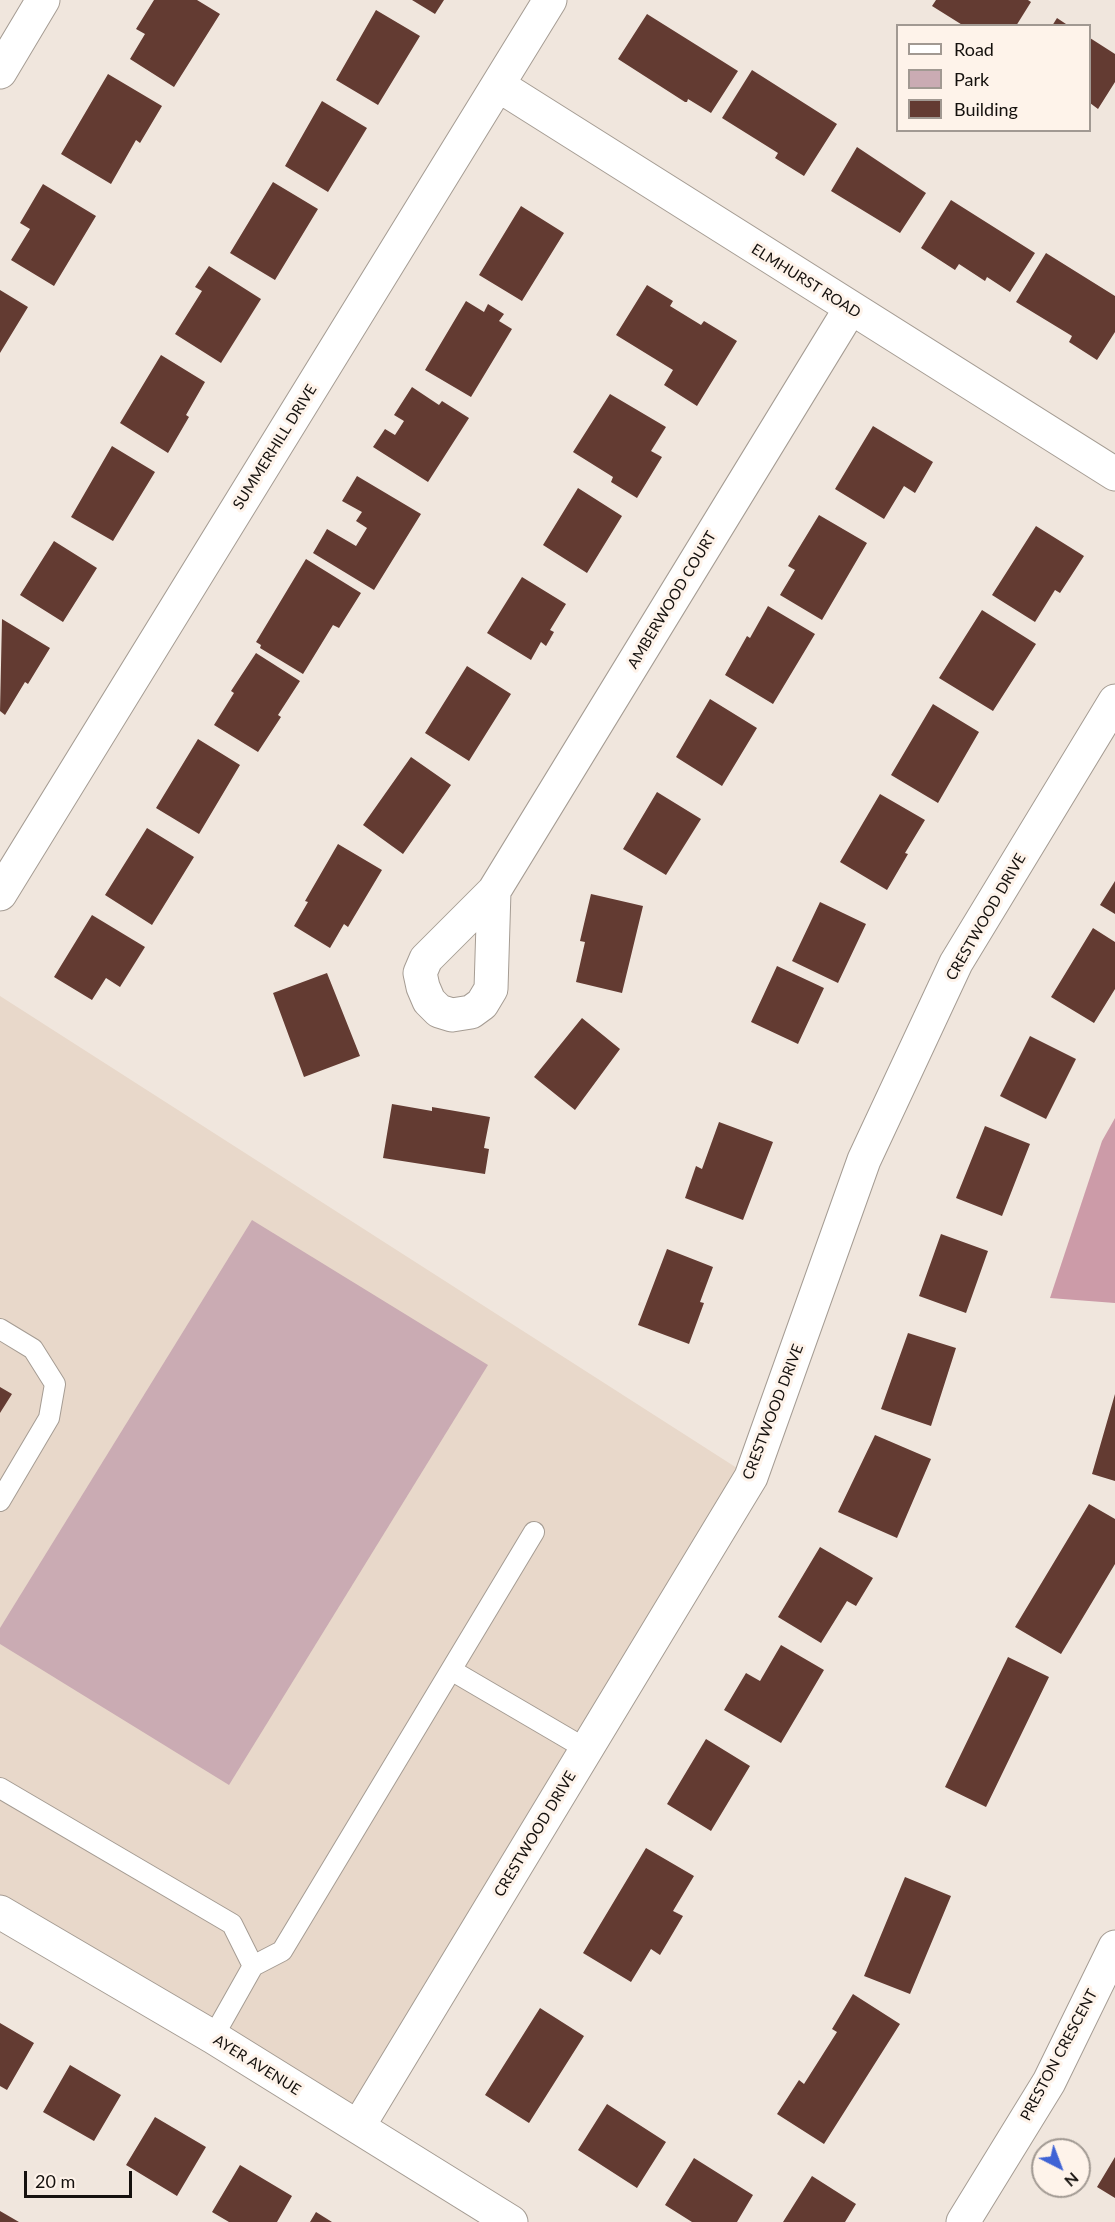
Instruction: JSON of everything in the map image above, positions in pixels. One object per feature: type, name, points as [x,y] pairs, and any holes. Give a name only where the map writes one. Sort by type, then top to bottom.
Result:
[{"type":"street","points":[[0,72],[43,0]]},
{"type":"street","name":"SUMMERHILL DRIVE","points":[[0,894],[550,0]]},
{"type":"street","name":"ELMHURST ROAD","points":[[498,85],[1115,474]]},
{"type":"street","name":"AMBERWOOD COURT","points":[[494,891],[850,309]]},
{"type":"street","name":"CRESTWOOD DRIVE","points":[[358,2127],[751,1477],[864,1160],[946,984],[956,963],[1115,701]]},
{"type":"street","name":"AYER AVENUE","points":[[0,1912],[213,2037],[511,2222]]},
{"type":"street","name":"PRESTON CRESCENT","points":[[963,2222],[1049,2082],[1115,1947]]},
{"type":"lane","points":[[0,1329],[33,1349],[55,1384],[49,1418],[0,1501]]},
{"type":"lane","points":[[213,2037],[253,1965],[282,1951],[534,1532]]},
{"type":"lane","points":[[451,1670],[586,1749]]},
{"type":"lane","points":[[0,1788],[232,1924],[253,1965]]},
{"type":"shaded area","points":[[0,996],[751,1477],[358,2127],[0,1912]]},
{"type":"shaded area","points":[[1115,1118],[1115,1303],[1050,1298],[1102,1141]]},
{"type":"green space","points":[[252,1220],[488,1365],[229,1785],[0,1644],[0,1628]]},
{"type":"building","points":[[154,0],[197,0],[220,14],[174,87],[130,59],[145,34],[136,29]]},
{"type":"building","points":[[412,0],[444,0],[435,14]]},
{"type":"building","points":[[936,0],[1028,0],[1031,2],[1017,24],[961,24],[932,6]]},
{"type":"building","points":[[376,10],[420,36],[378,105],[336,80]]},
{"type":"building","points":[[647,14],[738,71],[711,113],[688,99],[685,102],[618,59]]},
{"type":"building","points":[[1057,18],[1066,24],[1053,24]]},
{"type":"building","points":[[1091,39],[1115,54],[1115,82],[1098,109],[1091,104]]},
{"type":"building","points":[[752,70],[837,124],[804,176],[775,158],[778,153],[722,118]]},
{"type":"building","points":[[108,74],[162,106],[140,143],[136,140],[111,184],[61,154]]},
{"type":"building","points":[[322,101],[367,128],[328,192],[285,166]]},
{"type":"building","points":[[857,147],[926,193],[900,233],[831,191]]},
{"type":"building","points":[[273,182],[318,209],[275,280],[230,253]]},
{"type":"building","points":[[43,184],[96,216],[54,286],[11,260],[30,229],[20,223]]},
{"type":"building","points":[[951,200],[1035,253],[1010,292],[987,277],[985,281],[959,264],[955,270],[921,248]]},
{"type":"building","points":[[521,206],[564,233],[522,301],[479,275]]},
{"type":"building","points":[[1046,253],[1115,296],[1115,332],[1097,360],[1069,342],[1072,336],[1016,302]]},
{"type":"building","points":[[209,266],[261,299],[221,363],[175,334],[202,291],[195,287]]},
{"type":"building","points":[[647,285],[673,301],[670,306],[701,325],[704,321],[737,341],[697,406],[664,385],[673,370],[616,335]]},
{"type":"building","points":[[0,290],[28,307],[0,353]]},
{"type":"building","points":[[466,301],[484,312],[488,304],[504,314],[499,321],[512,329],[471,397],[425,370]]},
{"type":"building","points":[[161,355],[205,382],[186,415],[189,417],[168,453],[120,423]]},
{"type":"building","points":[[412,387],[439,405],[442,401],[469,418],[428,482],[373,447],[385,429],[395,435],[404,421],[394,415]]},
{"type":"building","points":[[610,394],[666,427],[651,451],[662,457],[637,498],[611,482],[613,477],[573,452]]},
{"type":"building","points":[[873,426],[933,462],[915,493],[904,486],[884,519],[835,489]]},
{"type":"building","points":[[112,446],[155,472],[113,541],[71,517]]},
{"type":"building","points":[[357,476],[421,514],[374,590],[313,553],[327,529],[356,546],[367,528],[356,521],[362,512],[342,501]]},
{"type":"building","points":[[578,488],[622,516],[587,573],[543,545]]},
{"type":"building","points":[[819,515],[867,543],[822,620],[780,595],[795,570],[788,566]]},
{"type":"building","points":[[1036,526],[1084,556],[1060,593],[1055,590],[1035,622],[992,595]]},
{"type":"building","points":[[54,541],[97,568],[63,622],[20,595]]},
{"type":"building","points":[[306,559],[361,593],[339,628],[333,625],[303,674],[260,648],[261,645],[256,642]]},
{"type":"building","points":[[522,577],[566,604],[550,630],[554,632],[546,646],[541,642],[531,660],[487,633]]},
{"type":"building","points":[[768,606],[815,634],[773,704],[725,675],[747,636],[750,638]]},
{"type":"building","points":[[982,610],[1036,644],[993,711],[939,678]]},
{"type":"building","points":[[2,619],[50,648],[28,684],[25,682],[5,715],[0,711]]},
{"type":"building","points":[[256,653],[300,681],[278,715],[281,717],[258,752],[214,725],[234,693],[231,691]]},
{"type":"building","points":[[467,666],[511,694],[469,761],[425,733]]},
{"type":"building","points":[[710,699],[757,728],[722,786],[676,757]]},
{"type":"building","points":[[933,704],[979,732],[938,803],[891,775]]},
{"type":"building","points":[[198,739],[240,765],[199,834],[156,808]]},
{"type":"building","points":[[411,757],[451,785],[403,854],[363,825]]},
{"type":"building","points":[[657,792],[701,819],[666,875],[623,849]]},
{"type":"building","points":[[880,794],[925,820],[905,853],[908,854],[887,890],[840,862]]},
{"type":"building","points":[[147,828],[194,857],[152,925],[105,895]]},
{"type":"building","points":[[338,844],[382,870],[348,927],[344,924],[330,948],[294,926],[308,902],[305,901]]},
{"type":"building","points":[[1115,881],[1115,914],[1100,905]]},
{"type":"building","points":[[591,894],[643,906],[622,993],[576,982],[585,942],[580,941]]},
{"type":"building","points":[[820,902],[866,924],[838,983],[792,961]]},
{"type":"building","points":[[92,915],[145,947],[120,987],[106,978],[92,1000],[54,977]]},
{"type":"building","points":[[1093,928],[1115,942],[1115,989],[1094,1023],[1051,997]]},
{"type":"building","points":[[777,966],[824,988],[798,1044],[751,1022]]},
{"type":"building","points":[[327,973],[360,1056],[304,1077],[273,993]]},
{"type":"building","points":[[582,1018],[620,1049],[575,1110],[534,1077]]},
{"type":"building","points":[[1030,1036],[1076,1059],[1046,1119],[1000,1096]]},
{"type":"building","points":[[392,1104],[432,1111],[432,1107],[490,1117],[484,1148],[489,1149],[485,1174],[383,1158]]},
{"type":"building","points":[[719,1122],[773,1142],[743,1220],[685,1198],[696,1166],[702,1169]]},
{"type":"building","points":[[985,1126],[1030,1144],[1002,1216],[956,1198]]},
{"type":"building","points":[[941,1234],[988,1251],[966,1313],[919,1296]]},
{"type":"building","points":[[667,1249],[713,1267],[700,1302],[704,1303],[689,1344],[638,1325]]},
{"type":"building","points":[[908,1333],[956,1348],[931,1426],[881,1409]]},
{"type":"building","points":[[0,1387],[12,1394],[0,1413]]},
{"type":"building","points":[[1115,1394],[1115,1481],[1092,1474]]},
{"type":"building","points":[[875,1435],[931,1459],[897,1538],[838,1512]]},
{"type":"building","points":[[1089,1504],[1115,1519],[1115,1564],[1061,1654],[1015,1627]]},
{"type":"building","points":[[820,1547],[873,1578],[856,1606],[847,1601],[821,1643],[778,1617]]},
{"type":"building","points":[[781,1645],[824,1670],[781,1743],[724,1710],[746,1673],[760,1681]]},
{"type":"building","points":[[1008,1657],[1049,1677],[986,1807],[945,1787]]},
{"type":"building","points":[[706,1739],[750,1766],[711,1831],[667,1804]]},
{"type":"building","points":[[646,1848],[694,1876],[673,1911],[683,1916],[660,1955],[651,1949],[631,1982],[583,1953]]},
{"type":"building","points":[[905,1877],[951,1896],[910,1994],[864,1976]]},
{"type":"building","points":[[853,1994],[900,2024],[824,2144],[777,2114],[799,2080],[804,2084],[837,2032],[832,2029]]},
{"type":"building","points":[[540,2008],[584,2036],[529,2123],[485,2095]]},
{"type":"building","points":[[0,2023],[34,2043],[7,2090],[0,2086]]},
{"type":"building","points":[[70,2065],[121,2095],[94,2141],[43,2112]]},
{"type":"building","points":[[607,2104],[666,2142],[637,2188],[578,2150]]},
{"type":"building","points":[[155,2117],[206,2147],[177,2196],[126,2165]]},
{"type":"building","points":[[1115,2157],[1115,2198],[1097,2187]]},
{"type":"building","points":[[694,2158],[753,2195],[737,2222],[692,2222],[665,2205]]},
{"type":"building","points":[[240,2165],[292,2196],[277,2222],[229,2222],[212,2212]]},
{"type":"building","points":[[812,2176],[856,2204],[845,2222],[783,2222]]},
{"type":"building","points":[[0,2211],[19,2222],[0,2222]]},
{"type":"building","points":[[316,2212],[332,2222],[310,2222]]}]
